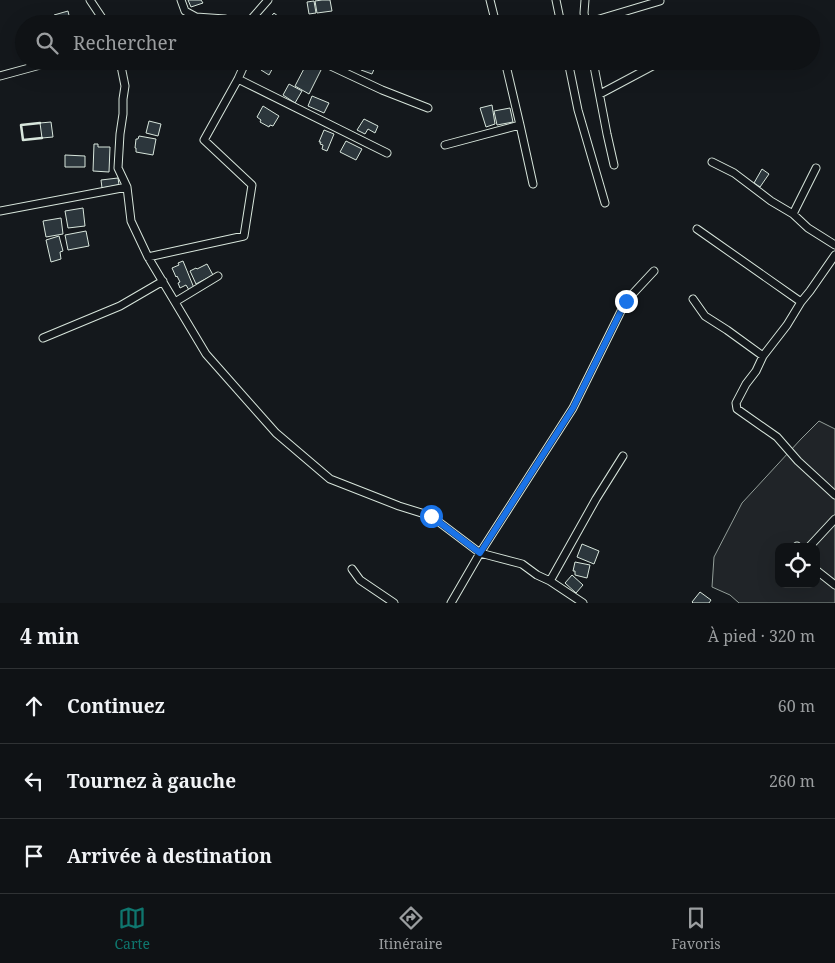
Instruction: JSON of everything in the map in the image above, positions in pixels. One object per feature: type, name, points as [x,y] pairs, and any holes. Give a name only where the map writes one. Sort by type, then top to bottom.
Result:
[{"type":"street","points":[[181,0],[185,11],[192,15]]},
{"type":"street","points":[[255,15],[268,0]]},
{"type":"street","points":[[490,0],[494,15]]},
{"type":"street","points":[[556,0],[559,15]]},
{"type":"street","points":[[584,15],[585,0]]},
{"type":"street","points":[[92,1],[101,15]]},
{"type":"street","points":[[613,15],[660,1]]},
{"type":"street","points":[[0,76],[22,70]]},
{"type":"street","points":[[122,70],[125,86],[118,168],[127,187],[131,221],[148,257],[206,354],[276,433],[330,479],[399,506],[431,516],[480,553],[522,564],[583,603]]},
{"type":"street","points":[[148,257],[244,236],[252,185],[204,140],[242,70]]},
{"type":"street","points":[[339,70],[382,90],[428,108]]},
{"type":"street","points":[[507,70],[533,184]]},
{"type":"street","points":[[570,70],[578,110],[605,203]]},
{"type":"street","points":[[595,70],[614,165]]},
{"type":"street","points":[[600,94],[645,70]]},
{"type":"street","points":[[238,79],[387,152]]},
{"type":"street","points":[[446,145],[520,125]]},
{"type":"street","points":[[712,162],[734,173],[771,201],[793,214],[808,228],[835,245]]},
{"type":"street","points":[[793,214],[816,168]]},
{"type":"street","points":[[0,211],[127,187]]},
{"type":"street","points":[[697,229],[800,302]]},
{"type":"street","points":[[835,255],[800,302],[787,325],[763,356],[736,403],[737,409],[777,437],[798,461],[835,495]]},
{"type":"street","points":[[451,603],[480,553],[573,408],[626,301],[654,271]]},
{"type":"street","points":[[175,302],[218,276]]},
{"type":"street","points":[[43,338],[120,306],[163,281]]},
{"type":"street","points":[[693,299],[705,316],[763,356]]},
{"type":"street","points":[[550,581],[596,499],[623,456]]},
{"type":"street","points":[[814,543],[835,519]]},
{"type":"street","points":[[352,569],[360,580],[394,603]]},
{"type":"street","points":[[820,573],[835,585]]},
{"type":"shaded area","points":[[819,421],[835,429],[835,603],[739,603],[730,595],[712,587],[714,557],[742,503]]},
{"type":"building","points":[[188,0],[201,0],[203,3],[191,7]]},
{"type":"building","points":[[330,0],[332,11],[317,13],[315,1]]},
{"type":"building","points":[[314,1],[316,13],[309,14],[307,2]]},
{"type":"building","points":[[68,11],[69,15],[54,15]]},
{"type":"building","points":[[261,70],[272,70],[269,75]]},
{"type":"building","points":[[303,70],[321,70],[309,94],[295,86]]},
{"type":"building","points":[[361,70],[374,70],[372,74]]},
{"type":"building","points":[[289,84],[302,91],[295,103],[283,95]]},
{"type":"building","points":[[312,96],[329,103],[324,113],[308,106]]},
{"type":"building","points":[[492,105],[495,124],[486,127],[480,108]]},
{"type":"building","points":[[263,106],[279,116],[273,126],[270,125],[269,127],[260,122],[261,120],[257,117]]},
{"type":"building","points":[[510,108],[513,122],[497,125],[494,111]]},
{"type":"building","points":[[364,119],[378,126],[375,133],[368,129],[365,134],[357,130]]},
{"type":"building","points":[[149,121],[161,124],[158,136],[146,133]]},
{"type":"building","points":[[51,122],[53,137],[42,138],[40,123]]},
{"type":"building","points":[[324,130],[334,134],[327,151],[322,149],[323,145],[319,142]]},
{"type":"building","points":[[139,136],[156,139],[153,155],[136,152],[136,139]]},
{"type":"building","points":[[346,141],[362,149],[356,160],[340,152]]},
{"type":"building","points":[[94,144],[98,144],[98,147],[110,147],[109,172],[93,171]]},
{"type":"building","points":[[65,155],[85,156],[85,167],[65,167]]},
{"type":"building","points":[[762,169],[769,174],[760,187],[754,183]]},
{"type":"building","points":[[118,178],[119,185],[102,188],[101,180]]},
{"type":"building","points":[[83,208],[85,226],[68,228],[65,211]]},
{"type":"building","points":[[61,218],[63,234],[46,237],[43,221]]},
{"type":"building","points":[[86,231],[89,246],[68,250],[65,235]]},
{"type":"building","points":[[59,236],[63,251],[60,252],[61,259],[51,262],[46,240]]},
{"type":"building","points":[[183,261],[194,288],[189,290],[186,285],[180,288],[178,283],[180,282],[172,268]]},
{"type":"building","points":[[207,264],[213,275],[196,284],[190,271]]},
{"type":"building","points":[[582,544],[599,551],[594,564],[577,557]]},
{"type":"building","points":[[575,562],[590,565],[587,578],[575,575],[575,571],[573,571]]},
{"type":"building","points":[[572,575],[583,585],[576,593],[565,583]]},
{"type":"building","points":[[700,592],[711,600],[709,603],[692,602]]},
{"type":"wall","points":[[40,123],[21,125],[23,140],[42,138]]},
{"type":"route","points":[[431,516],[480,553],[573,408],[626,301]]}]
